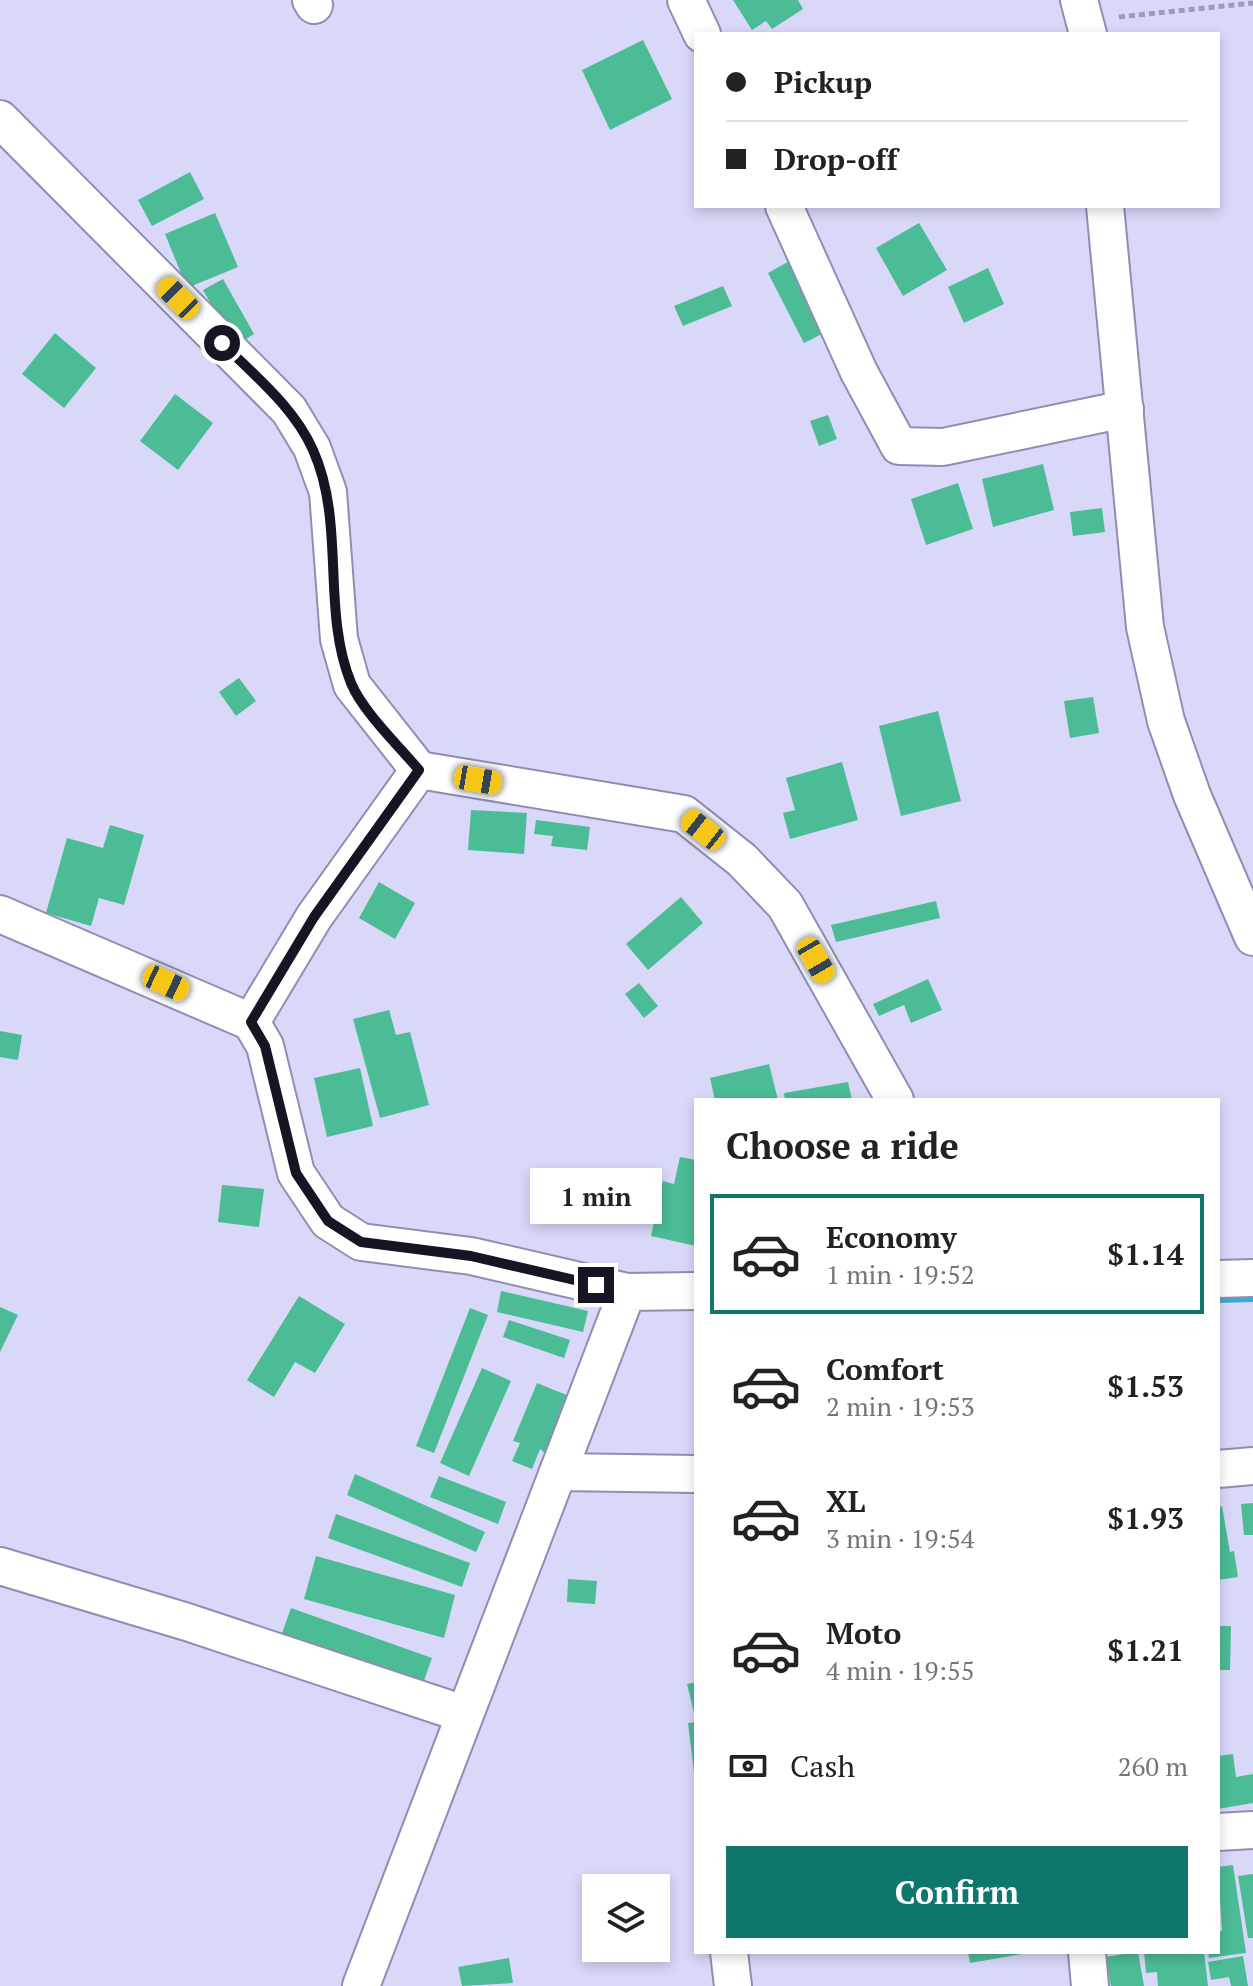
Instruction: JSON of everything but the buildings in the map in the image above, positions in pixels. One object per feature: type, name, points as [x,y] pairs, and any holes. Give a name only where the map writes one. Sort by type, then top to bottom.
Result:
[{"type":"street","points":[[686,0],[701,32]]},
{"type":"street","points":[[0,119],[289,410],[312,448],[328,492],[339,639],[352,685],[419,770],[684,814],[742,860],[785,905],[894,1098]]},
{"type":"street","points":[[785,208],[859,372],[899,446],[943,447],[1125,409]]},
{"type":"street","points":[[1105,208],[1145,627],[1166,721],[1192,795],[1253,937]]},
{"type":"street","points":[[251,1022],[314,917],[419,770]]},
{"type":"street","points":[[0,914],[146,974],[251,1022],[265,1046],[296,1173],[328,1221],[361,1242],[471,1256],[627,1292],[694,1291]]},
{"type":"street","points":[[1220,1279],[1253,1278]]},
{"type":"street","points":[[361,1986],[627,1292]]},
{"type":"street","points":[[1220,1469],[1253,1466]]},
{"type":"street","points":[[558,1472],[694,1474]]},
{"type":"street","points":[[0,1566],[187,1622],[464,1714]]},
{"type":"street","points":[[1220,1832],[1253,1830]]},
{"type":"street","points":[[729,1954],[733,1986]]},
{"type":"street","points":[[1087,1954],[1090,1986]]},
{"type":"path","points":[[1084,18],[1253,3]]},
{"type":"waterway","points":[[1220,1298],[1253,1297]]},
{"type":"route","points":[[222,343],[289,410],[312,448],[328,492],[339,639],[352,685],[419,770],[314,917],[251,1022],[265,1046],[296,1173],[328,1221],[361,1242],[471,1256],[596,1285]]}]
